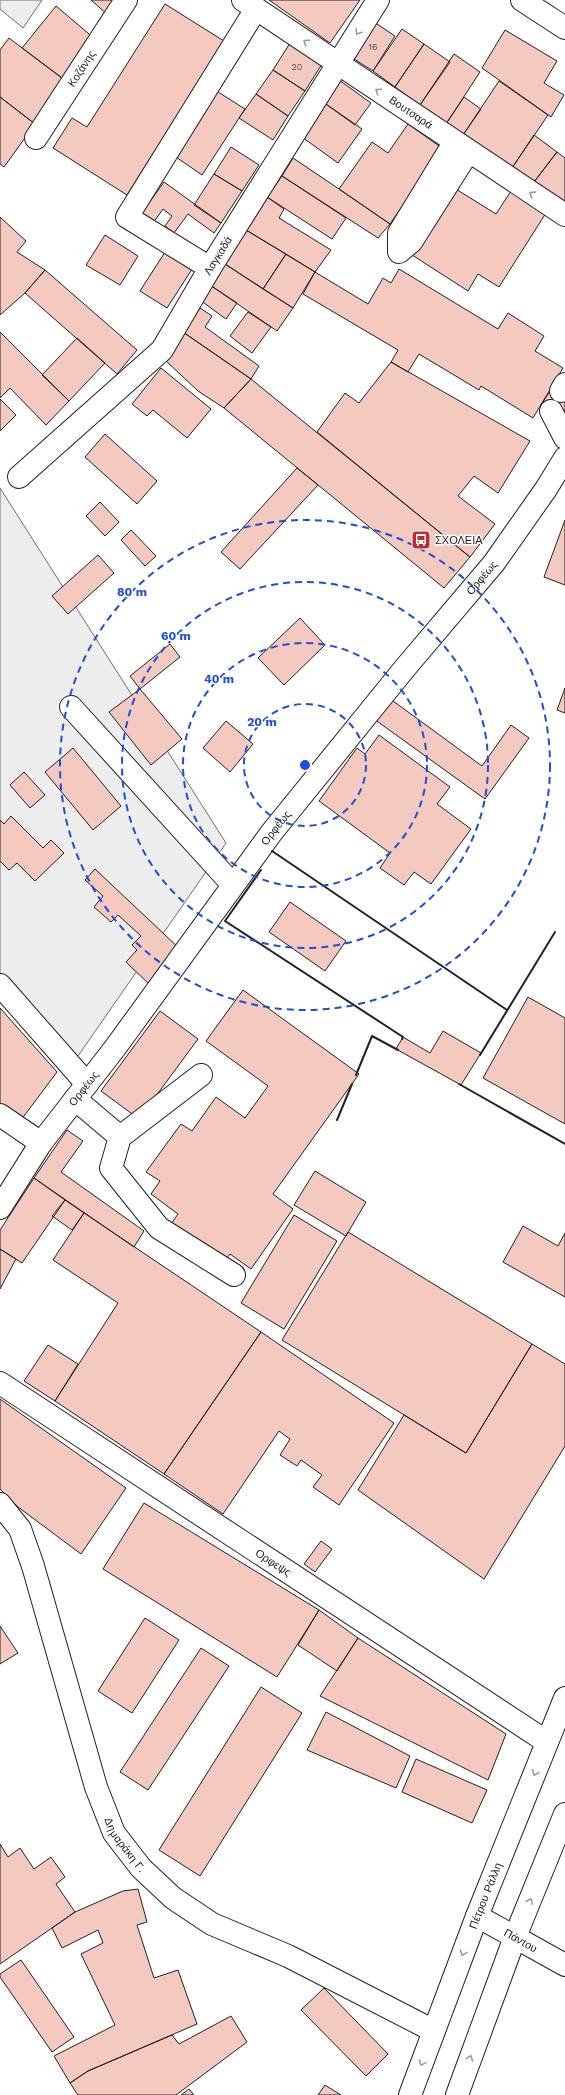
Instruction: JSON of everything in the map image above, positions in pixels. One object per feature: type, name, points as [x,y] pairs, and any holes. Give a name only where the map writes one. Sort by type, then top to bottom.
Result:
[{"type":"street","name":"Κοζάνης","points":[[36,138],[126,0]]},
{"type":"street","name":"Λαγκαδά","points":[[19,477],[162,350],[210,268],[378,0]]},
{"type":"street","points":[[522,0],[565,28]]},
{"type":"street","name":"Βουτσαρά","points":[[210,268],[127,217],[250,4],[461,147],[565,215]]},
{"type":"street","points":[[551,411],[565,438]]},
{"type":"street","name":"Ορφέως","points":[[0,1208],[41,1144],[81,1092],[272,832],[494,563],[546,489],[565,458]]},
{"type":"street","points":[[71,707],[233,885]]},
{"type":"street","points":[[0,985],[81,1092],[120,1137]]},
{"type":"street","points":[[202,1075],[120,1137],[111,1168],[159,1228],[234,1275]]},
{"type":"street","points":[[0,1115],[41,1144]]},
{"type":"street","name":"Ορφεψς","points":[[0,1383],[547,1742]]},
{"type":"street","name":"Δημαράκη Γ.","points":[[0,1504],[20,1529],[33,1566],[96,1787],[114,1833],[141,1868],[173,1898],[212,1924],[288,1956],[434,2031]]},
{"type":"street","name":"Πέτρου Ράλλη","points":[[410,2095],[477,1916],[565,1698]]},
{"type":"street","points":[[457,2095],[515,1937],[565,1814]]},
{"type":"street","name":"Πάντου","points":[[477,1916],[565,1964]]},
{"type":"shaded area","points":[[0,0],[42,0],[23,28],[0,9]]},
{"type":"shaded area","points":[[0,488],[226,843],[71,1066],[0,983]]},
{"type":"building","points":[[91,0],[121,0],[108,15]]},
{"type":"building","points":[[269,0],[360,0],[330,43]]},
{"type":"building","points":[[165,4],[224,41],[127,195],[53,148],[72,118],[87,127]]},
{"type":"building","points":[[56,6],[95,39],[62,78],[22,48]]},
{"type":"building","points":[[374,22],[395,36],[373,71],[351,57]]},
{"type":"building","points":[[402,29],[424,44],[395,87],[373,71]]},
{"type":"building","points":[[505,30],[557,61],[544,83],[564,95],[551,117],[482,68]]},
{"type":"building","points":[[9,38],[62,78],[35,124],[0,97],[0,50]]},
{"type":"building","points":[[290,43],[322,64],[305,91],[273,70]]},
{"type":"building","points":[[424,44],[450,62],[420,105],[395,87]]},
{"type":"building","points":[[454,54],[480,72],[446,124],[420,105]]},
{"type":"building","points":[[273,70],[305,91],[288,116],[256,94]]},
{"type":"building","points":[[339,80],[371,103],[355,125],[323,102]]},
{"type":"building","points":[[499,81],[548,115],[512,168],[463,135]]},
{"type":"building","points":[[215,90],[245,109],[202,175],[173,155]]},
{"type":"building","points":[[256,94],[288,116],[273,140],[239,118]]},
{"type":"building","points":[[0,97],[35,124],[4,167],[0,164]]},
{"type":"building","points":[[464,97],[481,109],[463,135],[446,124]]},
{"type":"building","points":[[323,102],[362,129],[338,163],[299,135]]},
{"type":"building","points":[[408,124],[442,148],[390,224],[339,189],[372,142],[388,153]]},
{"type":"building","points":[[534,135],[557,152],[534,182],[512,168]]},
{"type":"building","points":[[231,147],[259,165],[242,191],[214,174]]},
{"type":"building","points":[[557,152],[565,158],[565,203],[534,182]]},
{"type":"building","points":[[293,158],[390,224],[378,238],[282,176]]},
{"type":"building","points":[[214,174],[242,191],[221,223],[194,205]]},
{"type":"building","points":[[282,176],[346,218],[332,239],[267,197]]},
{"type":"building","points":[[164,182],[221,223],[214,233],[188,214],[174,233],[165,226],[172,216],[163,209],[153,223],[141,214]]},
{"type":"building","points":[[451,186],[496,214],[511,191],[546,213],[499,287],[478,274],[468,291],[409,253]]},
{"type":"building","points":[[267,197],[284,209],[279,218],[331,250],[315,272],[246,230]]},
{"type":"building","points":[[0,217],[26,241],[17,252],[45,270],[25,293],[0,315]]},
{"type":"building","points":[[246,230],[286,254],[263,289],[225,264]]},
{"type":"building","points":[[105,235],[138,256],[120,285],[86,265]]},
{"type":"building","points":[[167,249],[194,266],[167,308],[140,291]]},
{"type":"building","points":[[286,254],[315,272],[293,308],[263,289]]},
{"type":"building","points":[[225,264],[293,308],[277,331],[210,285]]},
{"type":"building","points":[[399,269],[498,329],[508,313],[544,336],[535,351],[563,368],[533,418],[481,386],[479,390],[419,354],[408,372],[391,362],[398,350],[303,294],[315,272],[368,304],[383,278],[391,283]]},
{"type":"building","points":[[45,270],[137,350],[117,374],[25,293]]},
{"type":"building","points":[[210,285],[237,303],[226,319],[200,300]]},
{"type":"building","points":[[200,308],[212,316],[205,327],[259,366],[251,379],[183,332]]},
{"type":"building","points":[[248,312],[271,327],[252,353],[230,336]]},
{"type":"building","points":[[0,332],[69,401],[46,425],[10,388],[0,398]]},
{"type":"building","points":[[183,332],[251,379],[224,408],[198,391],[165,360]]},
{"type":"building","points":[[77,338],[105,363],[69,401],[42,375]]},
{"type":"building","points":[[391,362],[530,441],[498,493],[474,476],[458,496],[495,524],[470,557],[317,432],[345,393],[359,403]]},
{"type":"building","points":[[161,368],[211,409],[187,438],[153,410],[147,416],[132,404]]},
{"type":"building","points":[[251,379],[470,557],[444,588],[224,408]]},
{"type":"building","points":[[553,386],[565,393],[565,410],[561,416],[541,405]]},
{"type":"building","points":[[0,399],[16,415],[0,431]]},
{"type":"building","points":[[105,434],[157,481],[137,504],[85,457]]},
{"type":"building","points":[[297,468],[318,485],[240,569],[221,552]]},
{"type":"building","points":[[100,502],[119,522],[105,536],[86,516]]},
{"type":"building","points":[[565,520],[565,585],[544,577]]},
{"type":"building","points":[[131,530],[156,556],[145,566],[121,540]]},
{"type":"building","points":[[98,555],[114,573],[68,614],[52,596]]},
{"type":"building","points":[[300,618],[325,645],[284,685],[258,658]]},
{"type":"building","points":[[170,644],[180,657],[140,689],[130,676]]},
{"type":"building","points":[[565,688],[565,713],[557,710]]},
{"type":"building","points":[[140,689],[182,739],[151,765],[109,712]]},
{"type":"building","points":[[389,698],[482,766],[511,725],[529,738],[485,799],[374,719]]},
{"type":"building","points":[[226,721],[253,744],[230,772],[203,748]]},
{"type":"building","points":[[379,735],[450,787],[437,804],[471,829],[431,884],[414,872],[404,885],[380,868],[390,853],[319,801],[357,748],[365,754]]},
{"type":"building","points":[[73,748],[121,806],[93,830],[45,772]]},
{"type":"building","points":[[24,772],[45,795],[30,808],[10,785]]},
{"type":"building","points":[[11,816],[43,848],[51,840],[64,853],[35,881],[17,863],[9,870],[0,861],[0,820],[4,824]]},
{"type":"building","points":[[95,869],[181,950],[149,984],[126,962],[137,950],[132,945],[141,936],[118,915],[111,922],[94,907],[103,896],[85,880]]},
{"type":"building","points":[[290,902],[346,941],[325,971],[269,932]]},
{"type":"building","points":[[243,990],[359,1074],[273,1194],[293,1209],[251,1269],[230,1254],[224,1262],[171,1224],[178,1214],[151,1194],[160,1181],[146,1172],[181,1124],[192,1131],[216,1097],[245,1118],[268,1086],[206,1041]]},
{"type":"building","points":[[528,997],[565,1018],[565,1124],[483,1078]]},
{"type":"building","points":[[0,1008],[57,1072],[21,1120],[0,1105]]},
{"type":"building","points":[[160,1011],[198,1039],[139,1119],[101,1091]]},
{"type":"building","points":[[443,1031],[481,1053],[461,1085],[396,1049],[403,1037],[430,1053]]},
{"type":"building","points":[[67,1130],[83,1141],[61,1172],[144,1231],[134,1247],[34,1178]]},
{"type":"building","points":[[315,1171],[366,1202],[346,1236],[294,1205]]},
{"type":"building","points":[[34,1178],[65,1200],[22,1263],[0,1249],[0,1230]]},
{"type":"building","points":[[65,1200],[84,1213],[72,1230],[52,1216]]},
{"type":"building","points":[[84,1213],[261,1332],[164,1474],[55,1401],[118,1303],[53,1260]]},
{"type":"building","points":[[294,1215],[337,1241],[284,1329],[241,1303]]},
{"type":"building","points":[[523,1226],[558,1246],[565,1233],[565,1297],[503,1262]]},
{"type":"building","points":[[348,1232],[532,1344],[466,1453],[282,1340]]},
{"type":"building","points":[[0,1249],[16,1259],[0,1289]]},
{"type":"building","points":[[261,1332],[394,1423],[339,1505],[313,1487],[322,1475],[301,1460],[297,1466],[280,1455],[290,1439],[279,1431],[223,1514],[164,1474]]},
{"type":"building","points":[[532,1344],[565,1364],[565,1446],[484,1579],[358,1490],[404,1415],[466,1453]]},
{"type":"building","points":[[48,1345],[78,1364],[55,1401],[24,1381]]},
{"type":"building","points":[[0,1399],[126,1488],[81,1554],[18,1507],[0,1489]]},
{"type":"building","points":[[144,1503],[319,1610],[277,1677],[103,1569]]},
{"type":"building","points":[[321,1541],[332,1549],[315,1572],[304,1564]]},
{"type":"building","points":[[319,1610],[358,1638],[337,1671],[298,1645]]},
{"type":"building","points":[[145,1618],[179,1640],[132,1713],[98,1691]]},
{"type":"building","points":[[0,1626],[18,1653],[0,1664]]},
{"type":"building","points":[[358,1638],[506,1734],[488,1780],[320,1696]]},
{"type":"building","points":[[201,1648],[229,1666],[148,1790],[120,1772]]},
{"type":"building","points":[[261,1687],[302,1713],[200,1876],[159,1850]]},
{"type":"building","points":[[326,1712],[410,1756],[396,1788],[307,1750]]},
{"type":"building","points":[[416,1759],[487,1790],[472,1823],[402,1792]]},
{"type":"building","points":[[0,1844],[8,1857],[20,1848],[34,1869],[51,1857],[65,1877],[56,1884],[75,1912],[0,1964]]},
{"type":"building","points":[[138,1889],[147,1922],[137,1925],[154,1978],[178,1970],[197,2024],[88,2071],[70,2083],[54,2056],[115,2025],[81,1954],[103,1943],[98,1930],[62,1948],[52,1928],[75,1912],[123,1891]]},
{"type":"building","points":[[21,1960],[74,2037],[52,2052],[0,1977],[0,1974]]},
{"type":"building","points":[[324,1988],[388,2054],[366,2076],[301,2010]]},
{"type":"building","points":[[231,2016],[247,2042],[176,2095],[78,2095],[70,2083],[88,2071],[172,2035],[179,2044]]},
{"type":"building","points":[[325,2085],[341,2095],[318,2095]]},
{"type":"building","points":[[189,2089],[194,2095],[181,2095]]},
{"type":"wall","points":[[272,851],[507,1010]]},
{"type":"wall","points":[[261,870],[225,921],[403,1037],[402,1039]]},
{"type":"wall","points":[[480,1055],[555,932]]},
{"type":"wall","points":[[356,1075],[372,1036],[398,1050]]},
{"type":"wall","points":[[337,1120],[352,1084]]},
{"type":"wall","points":[[459,1084],[565,1144]]},
{"type":"place","name":"ΣΧΟΛΕΙΑ","points":[[421,540]]}]
